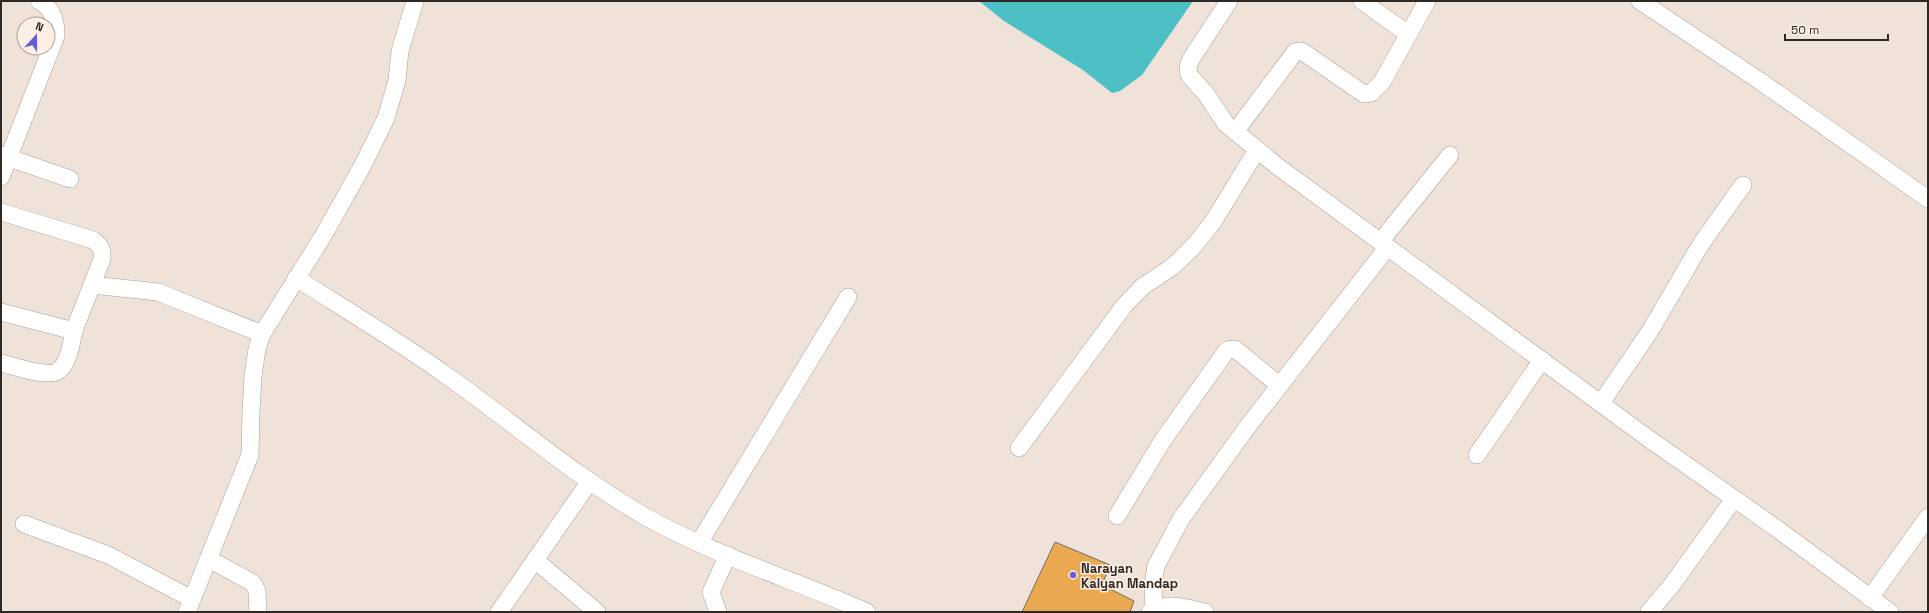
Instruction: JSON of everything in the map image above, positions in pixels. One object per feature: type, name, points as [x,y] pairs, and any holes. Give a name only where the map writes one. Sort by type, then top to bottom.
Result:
[{"type":"street","points":[[1,177],[5,156],[56,36],[53,13],[48,7],[39,1]]},
{"type":"street","points":[[24,524],[108,555],[189,605],[250,455],[250,412],[253,376],[257,349],[262,334],[338,210],[386,118],[397,80],[400,51],[415,1]]},
{"type":"street","points":[[1229,1],[1191,58],[1188,67],[1189,75],[1206,94],[1226,124],[1257,150],[1384,245],[1890,612]]},
{"type":"street","points":[[1362,1],[1408,34]]},
{"type":"street","points":[[1235,132],[1295,52],[1300,51],[1306,54],[1364,94],[1371,93],[1382,82],[1427,1]]},
{"type":"street","points":[[1640,1],[1760,81],[1928,199]]},
{"type":"street","points":[[1019,448],[1124,306],[1142,287],[1172,267],[1193,247],[1213,222],[1257,150]]},
{"type":"street","points":[[5,156],[70,179]]},
{"type":"street","points":[[1205,612],[1182,607],[1168,606],[1152,611],[1153,585],[1156,566],[1165,547],[1199,493],[1450,156]]},
{"type":"street","points":[[1601,403],[1650,330],[1701,244],[1743,185]]},
{"type":"street","points":[[1,212],[93,240],[100,245],[102,251],[102,259],[74,331],[63,366],[58,371],[51,374],[40,373],[1,363]]},
{"type":"street","points":[[296,278],[399,343],[450,378],[590,481],[646,517],[699,543],[867,612]]},
{"type":"street","points":[[92,285],[158,292],[262,334]]},
{"type":"street","points":[[699,543],[848,297]]},
{"type":"street","points":[[1,312],[74,331]]},
{"type":"street","points":[[1117,516],[1163,440],[1228,350],[1235,349],[1279,385]]},
{"type":"street","points":[[1478,455],[1542,360]]},
{"type":"street","points":[[499,612],[590,481]]},
{"type":"street","points":[[1649,612],[1671,586],[1734,499]]},
{"type":"street","points":[[1870,598],[1928,517]]},
{"type":"street","points":[[718,612],[711,592],[728,555]]},
{"type":"street","points":[[209,559],[253,583],[257,591],[258,612]]},
{"type":"street","points":[[535,560],[597,612]]},
{"type":"water","points":[[979,1],[1193,1],[1142,75],[1120,91],[1112,93],[1083,70],[1004,21]]},
{"type":"building","name":"Narayan Kalyan Mandap","points":[[1055,542],[1110,565],[1102,585],[1134,601],[1130,612],[1022,612]]},
{"type":"place","name":"Narayan Kalyan Mandap","points":[[1073,575]]}]
